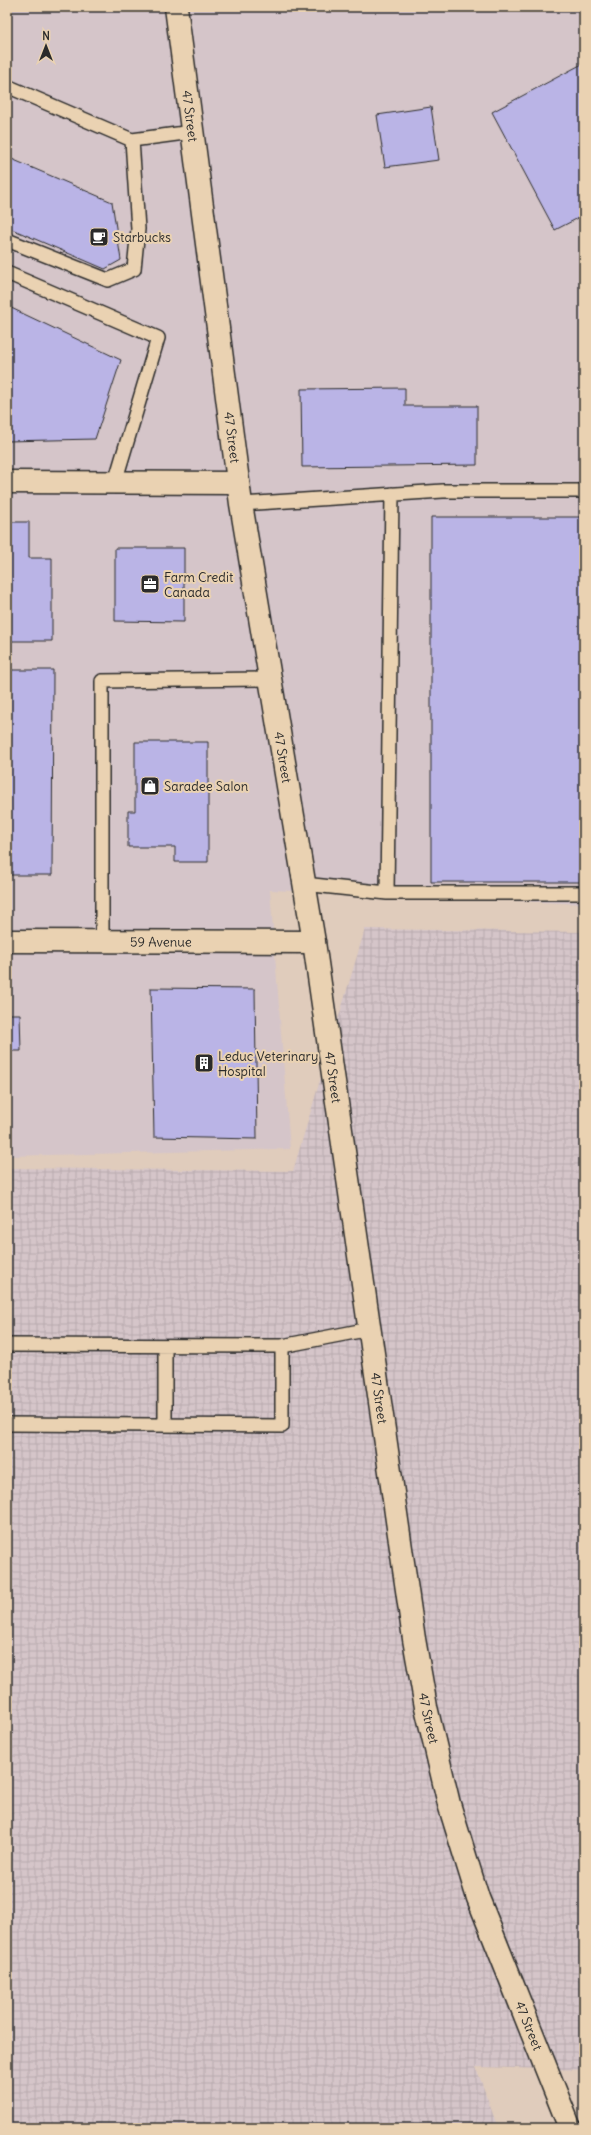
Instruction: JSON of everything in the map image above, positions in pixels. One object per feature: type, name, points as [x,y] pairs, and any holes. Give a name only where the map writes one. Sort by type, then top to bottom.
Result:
[{"type":"street","name":"47 Street","points":[[176,7],[239,493],[314,942],[414,1639],[426,1707],[449,1804],[478,1898],[570,2128]]},
{"type":"street","points":[[7,482],[115,482],[239,493]]},
{"type":"street","name":"59 Avenue","points":[[7,940],[314,942]]},
{"type":"lane","points":[[8,88],[132,140],[192,132]]},
{"type":"lane","points":[[7,240],[108,280],[134,269],[138,229],[132,140]]},
{"type":"lane","points":[[7,273],[158,338],[115,482]]},
{"type":"lane","points":[[239,493],[392,494],[443,490],[584,491]]},
{"type":"lane","points":[[387,893],[392,494]]},
{"type":"lane","points":[[102,940],[102,681],[270,679]]},
{"type":"lane","points":[[304,884],[387,893],[584,893]]},
{"type":"lane","points":[[7,1345],[282,1346],[370,1329]]},
{"type":"lane","points":[[165,1346],[165,1425]]},
{"type":"lane","points":[[7,1424],[282,1426],[282,1346]]},
{"type":"shaded area","points":[[7,7],[584,7],[584,904],[270,890],[290,1149],[7,1156]]},
{"type":"shaded area","points":[[365,929],[584,932],[584,2070],[476,2067],[498,2128],[7,2128],[7,1168],[293,1171]]},
{"type":"building","points":[[584,63],[584,215],[555,230],[492,112]]},
{"type":"building","points":[[431,107],[439,160],[385,167],[377,115]]},
{"type":"building","points":[[7,157],[112,202],[121,260],[105,269],[7,227]]},
{"type":"building","points":[[7,306],[121,360],[95,439],[7,441]]},
{"type":"building","points":[[405,388],[405,406],[477,406],[477,465],[302,467],[301,389]]},
{"type":"building","points":[[431,517],[584,517],[584,882],[431,882]]},
{"type":"building","points":[[7,522],[29,522],[29,558],[52,558],[52,641],[7,641]]},
{"type":"building","name":"Farm Credit Canada","points":[[115,548],[184,548],[184,622],[115,621]]},
{"type":"building","points":[[7,670],[53,670],[52,875],[7,875]]},
{"type":"building","points":[[135,742],[208,742],[208,862],[175,862],[175,847],[128,847],[128,811],[135,811]]},
{"type":"building","name":"Leduc Veterinary Hospital","points":[[151,988],[255,989],[257,1139],[154,1137]]},
{"type":"building","points":[[7,1014],[20,1014],[21,1051],[7,1051]]},
{"type":"place","name":"Starbucks","points":[[99,237]]},
{"type":"place","name":"Farm Credit Canada","points":[[150,584]]},
{"type":"place","name":"Saradee Salon","points":[[150,786]]},
{"type":"place","name":"Leduc Veterinary Hospital","points":[[204,1063]]}]
